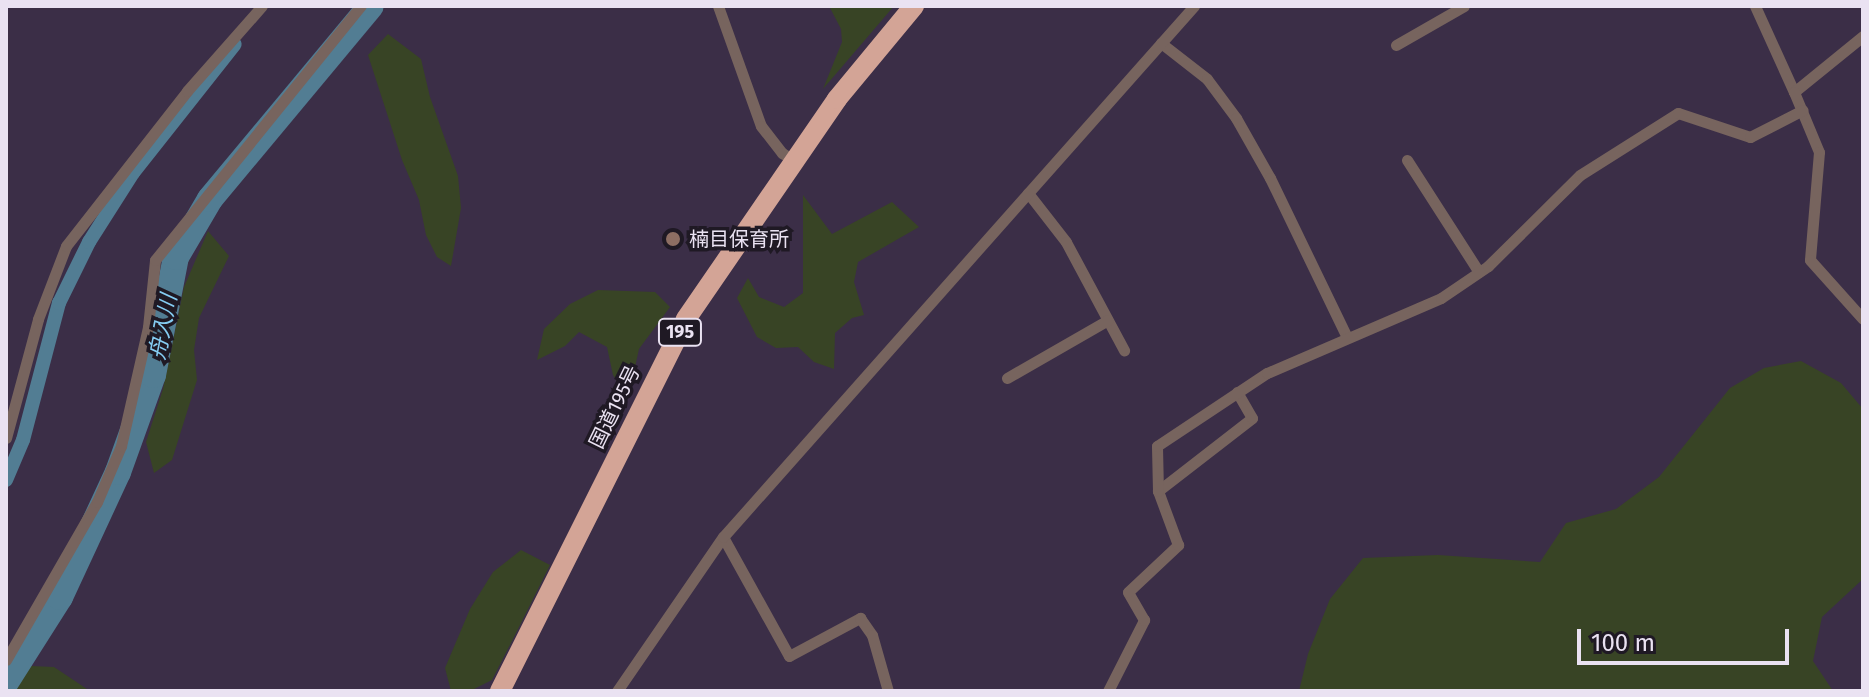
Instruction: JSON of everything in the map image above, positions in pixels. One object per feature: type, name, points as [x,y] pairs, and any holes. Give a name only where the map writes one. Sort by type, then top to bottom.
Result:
[{"type":"highway","name":"国道195号","points":[[500,691],[686,319],[837,99],[914,6]]},
{"type":"street","points":[[6,438],[9,415],[38,319],[66,246],[187,91],[262,6]]},
{"type":"street","points":[[6,660],[97,502],[121,446],[148,327],[155,260],[361,6]]},
{"type":"street","points":[[718,6],[761,126],[782,153],[795,161]]},
{"type":"street","points":[[617,691],[723,537],[1194,6]]},
{"type":"street","points":[[1396,45],[1464,6]]},
{"type":"street","points":[[1755,6],[1819,152],[1810,260],[1863,319]]},
{"type":"street","points":[[1794,92],[1863,36]]},
{"type":"street","points":[[1161,43],[1207,79],[1236,118],[1270,178],[1347,337]]},
{"type":"street","points":[[1108,691],[1144,620],[1128,592],[1178,545],[1158,491],[1157,446],[1267,373],[1441,298],[1479,272],[1580,175],[1678,113],[1750,137],[1803,110]]},
{"type":"street","points":[[1407,160],[1479,272]]},
{"type":"street","points":[[1028,193],[1066,242],[1124,350]]},
{"type":"street","points":[[1007,378],[1108,320]]},
{"type":"street","points":[[1158,491],[1252,418],[1237,392]]},
{"type":"street","points":[[723,537],[789,656],[860,618],[872,635],[888,691]]},
{"type":"green space","points":[[829,6],[894,6],[823,89],[842,42],[841,29]]},
{"type":"green space","points":[[388,34],[421,59],[430,97],[458,176],[461,208],[451,266],[437,257],[426,235],[419,200],[402,160],[368,55]]},
{"type":"green space","points":[[803,195],[832,234],[892,202],[919,227],[858,262],[854,282],[864,315],[852,318],[835,333],[834,369],[814,362],[798,347],[776,348],[757,337],[737,298],[748,278],[759,297],[784,307],[803,293]]},
{"type":"green space","points":[[208,231],[229,256],[199,318],[194,350],[197,380],[172,460],[154,473],[146,442],[163,389],[184,287]]},
{"type":"green space","points":[[598,290],[655,292],[670,307],[639,349],[628,399],[613,375],[607,347],[579,332],[565,346],[537,360],[544,329],[570,304]]},
{"type":"green space","points":[[1801,361],[1841,383],[1863,409],[1863,579],[1822,617],[1813,661],[1833,691],[1299,691],[1308,654],[1330,599],[1363,558],[1438,555],[1540,562],[1566,523],[1616,509],[1659,477],[1730,388],[1764,368]]},
{"type":"green space","points":[[521,550],[550,565],[492,680],[470,691],[451,691],[445,668],[470,609],[493,572]]},
{"type":"green space","points":[[31,666],[54,667],[90,691],[15,691]]},
{"type":"waterway","name":"舟入川","points":[[6,682],[60,597],[118,472],[153,375],[176,257],[210,199],[371,6]]},
{"type":"waterway","points":[[6,480],[23,440],[59,303],[89,242],[133,173],[235,44]]},
{"type":"place","name":"楠目保育所","points":[[673,239]]}]
